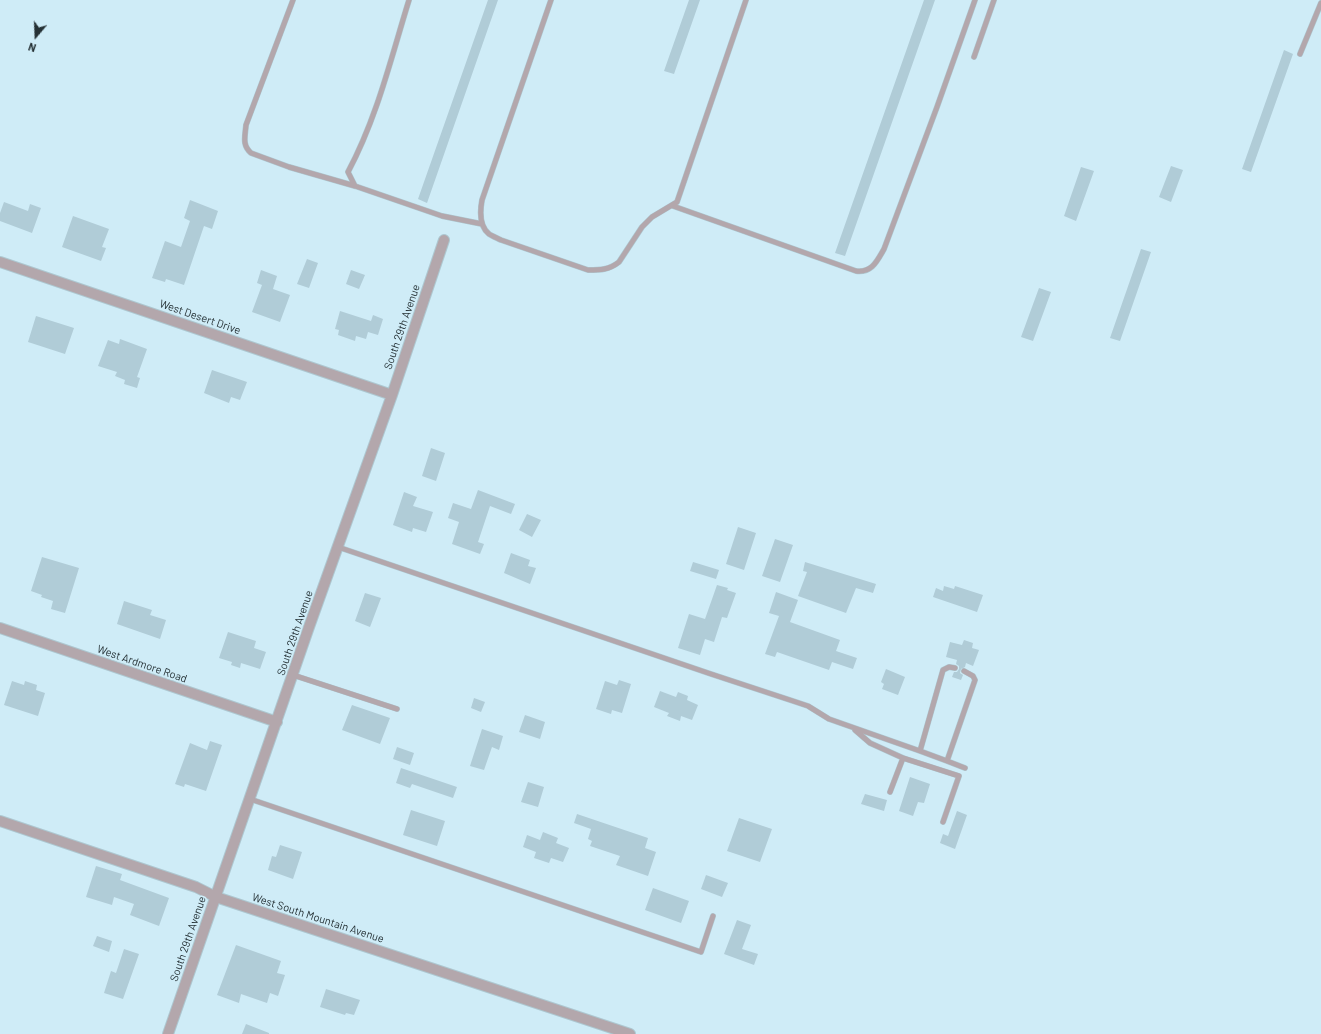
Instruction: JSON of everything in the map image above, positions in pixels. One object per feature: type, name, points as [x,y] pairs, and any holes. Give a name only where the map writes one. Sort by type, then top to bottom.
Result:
[{"type":"street","name":"South 29th Avenue","points":[[168,1034],[392,395],[444,240]]},
{"type":"street","name":"West Desert Drive","points":[[0,262],[392,395]]},
{"type":"street","name":"West Ardmore Road","points":[[0,628],[277,722]]},
{"type":"street","name":"West South Mountain Avenue","points":[[0,821],[196,887],[216,896],[630,1034]]},
{"type":"lane","points":[[293,0],[246,125],[244,143],[246,149],[251,153],[289,167],[355,186],[442,216],[482,224]]},
{"type":"lane","points":[[355,186],[348,172],[359,152],[371,123],[409,0]]},
{"type":"lane","points":[[551,0],[482,200],[480,212],[482,224],[488,234],[501,240],[588,270],[607,269],[619,262],[642,227],[652,217],[673,206],[680,197],[746,0]]},
{"type":"lane","points":[[673,206],[856,271],[862,272],[870,270],[877,262],[884,249],[975,0]]},
{"type":"lane","points":[[974,57],[994,0]]},
{"type":"lane","points":[[1300,54],[1321,2]]},
{"type":"lane","points":[[338,546],[808,706],[829,719],[965,768]]},
{"type":"lane","points":[[920,751],[943,670],[948,667],[955,668]]},
{"type":"lane","points":[[947,761],[975,680],[973,676],[964,671]]},
{"type":"lane","points":[[293,675],[396,709]]},
{"type":"lane","points":[[853,728],[870,743],[903,758],[959,776],[943,822]]},
{"type":"lane","points":[[890,792],[903,758]]},
{"type":"lane","points":[[250,799],[701,952],[713,916]]},
{"type":"building","points":[[488,0],[498,0],[427,203],[418,199]]},
{"type":"building","points":[[689,0],[700,0],[674,74],[664,71]]},
{"type":"building","points":[[924,0],[935,0],[845,256],[835,253]]},
{"type":"building","points":[[1284,50],[1293,54],[1251,172],[1242,169]]},
{"type":"building","points":[[1171,166],[1183,170],[1171,202],[1159,197]]},
{"type":"building","points":[[1081,167],[1094,171],[1076,221],[1064,216]]},
{"type":"building","points":[[190,200],[218,211],[212,229],[204,226],[184,285],[166,279],[165,282],[152,278],[165,241],[181,247],[190,221],[184,218]]},
{"type":"building","points":[[4,202],[28,211],[30,204],[41,208],[32,233],[0,221],[0,213]]},
{"type":"building","points":[[73,216],[109,229],[102,247],[106,248],[101,261],[62,247]]},
{"type":"building","points":[[1141,249],[1151,252],[1120,341],[1110,338]]},
{"type":"building","points":[[307,259],[318,263],[309,288],[297,284]]},
{"type":"building","points":[[261,270],[277,276],[273,289],[290,295],[280,322],[252,312],[262,285],[257,283]]},
{"type":"building","points":[[351,270],[365,275],[359,289],[346,284]]},
{"type":"building","points":[[1039,288],[1051,292],[1033,341],[1021,337]]},
{"type":"building","points":[[340,311],[371,321],[373,315],[383,319],[378,335],[368,332],[366,339],[356,336],[355,341],[338,335],[339,330],[335,329]]},
{"type":"building","points":[[36,316],[74,328],[65,354],[28,342]]},
{"type":"building","points":[[120,339],[147,349],[137,377],[140,378],[137,388],[124,384],[125,380],[115,376],[117,372],[98,366],[108,340],[119,344]]},
{"type":"building","points":[[212,370],[247,382],[240,400],[231,397],[229,403],[204,393]]},
{"type":"building","points":[[431,448],[445,453],[436,481],[422,476]]},
{"type":"building","points":[[478,490],[515,504],[511,514],[490,506],[478,542],[484,544],[480,554],[452,544],[459,522],[448,518],[453,503],[471,509]]},
{"type":"building","points":[[404,492],[417,497],[413,506],[433,512],[426,532],[413,528],[412,532],[393,525]]},
{"type":"building","points":[[527,514],[541,520],[532,537],[519,530]]},
{"type":"building","points":[[738,527],[756,533],[744,570],[726,564]]},
{"type":"building","points":[[775,539],[793,545],[780,582],[762,576]]},
{"type":"building","points":[[511,553],[530,560],[528,566],[536,568],[530,584],[504,573]]},
{"type":"building","points":[[42,557],[79,568],[65,613],[51,609],[53,601],[41,597],[42,595],[31,591]]},
{"type":"building","points":[[693,562],[719,570],[716,579],[690,571]]},
{"type":"building","points":[[805,562],[876,584],[873,593],[856,588],[846,613],[798,596],[807,572],[803,571]]},
{"type":"building","points":[[717,585],[728,588],[727,590],[736,593],[727,618],[722,617],[714,642],[705,639],[700,655],[678,648],[689,614],[705,619]]},
{"type":"building","points":[[944,586],[954,589],[955,586],[983,595],[977,612],[933,597],[936,588],[943,591]]},
{"type":"building","points":[[776,592],[798,600],[790,622],[840,640],[836,651],[857,658],[853,669],[832,662],[829,670],[777,652],[775,657],[765,654],[779,616],[769,613]]},
{"type":"building","points":[[365,593],[381,598],[370,627],[355,621]]},
{"type":"building","points":[[124,601],[152,610],[150,615],[166,620],[160,639],[117,624]]},
{"type":"building","points":[[228,632],[256,641],[254,648],[266,652],[260,669],[241,663],[240,668],[231,665],[232,662],[219,658]]},
{"type":"building","points":[[964,640],[973,643],[972,648],[979,650],[973,666],[966,663],[965,667],[961,669],[960,673],[963,675],[961,680],[952,677],[954,672],[957,672],[959,669],[959,666],[956,664],[957,660],[946,657],[950,642],[962,645]]},
{"type":"building","points":[[886,669],[905,677],[898,695],[882,689],[884,684],[881,682]]},
{"type":"building","points":[[619,680],[631,684],[622,713],[612,710],[611,714],[596,709],[605,681],[617,685]]},
{"type":"building","points":[[12,681],[24,685],[25,681],[37,685],[36,690],[45,693],[38,716],[4,705]]},
{"type":"building","points":[[660,691],[676,697],[678,692],[688,696],[687,700],[698,705],[692,720],[681,716],[680,721],[667,716],[669,713],[654,707]]},
{"type":"building","points":[[474,698],[485,702],[481,712],[471,708]]},
{"type":"building","points":[[352,705],[390,718],[380,744],[342,730]]},
{"type":"building","points":[[525,715],[545,722],[540,739],[519,732]]},
{"type":"building","points":[[482,729],[503,736],[499,750],[492,747],[484,770],[470,766]]},
{"type":"building","points":[[210,741],[222,745],[206,791],[185,784],[184,787],[175,784],[190,743],[207,750]]},
{"type":"building","points":[[397,747],[414,753],[410,765],[393,759]]},
{"type":"building","points":[[401,768],[457,787],[453,798],[412,784],[410,788],[396,783]]},
{"type":"building","points":[[910,777],[930,784],[924,803],[918,802],[913,816],[899,811]]},
{"type":"building","points":[[528,782],[544,787],[538,807],[521,802]]},
{"type":"building","points":[[865,794],[887,800],[884,811],[861,804]]},
{"type":"building","points":[[411,810],[445,821],[437,846],[403,835]]},
{"type":"building","points":[[957,811],[967,815],[955,849],[940,843],[943,834],[948,836]]},
{"type":"building","points":[[577,814],[648,838],[645,848],[656,852],[648,876],[616,865],[620,856],[590,846],[592,841],[588,839],[591,829],[574,823]]},
{"type":"building","points":[[739,818],[772,829],[760,862],[727,851]]},
{"type":"building","points":[[543,832],[558,838],[556,843],[569,848],[563,862],[551,858],[549,863],[534,858],[536,852],[523,847],[527,835],[540,840]]},
{"type":"building","points":[[280,845],[302,852],[293,879],[268,870],[272,856],[276,857]]},
{"type":"building","points":[[96,866],[122,874],[120,880],[169,898],[159,926],[130,915],[134,904],[114,897],[112,905],[86,897]]},
{"type":"building","points":[[706,875],[728,883],[722,897],[701,889]]},
{"type":"building","points":[[653,888],[689,901],[681,923],[645,910]]},
{"type":"building","points":[[737,920],[751,925],[742,949],[758,954],[754,965],[724,954]]},
{"type":"building","points":[[97,936],[112,941],[109,952],[93,946]]},
{"type":"building","points":[[236,945],[281,961],[277,973],[285,975],[278,996],[270,993],[267,1003],[241,994],[239,1003],[217,995]]},
{"type":"building","points":[[124,949],[139,954],[123,999],[104,993],[111,971],[116,973]]},
{"type":"building","points":[[326,989],[360,1000],[354,1015],[346,1013],[345,1015],[320,1007]]},
{"type":"building","points":[[246,1024],[269,1033],[269,1034],[242,1034]]}]
